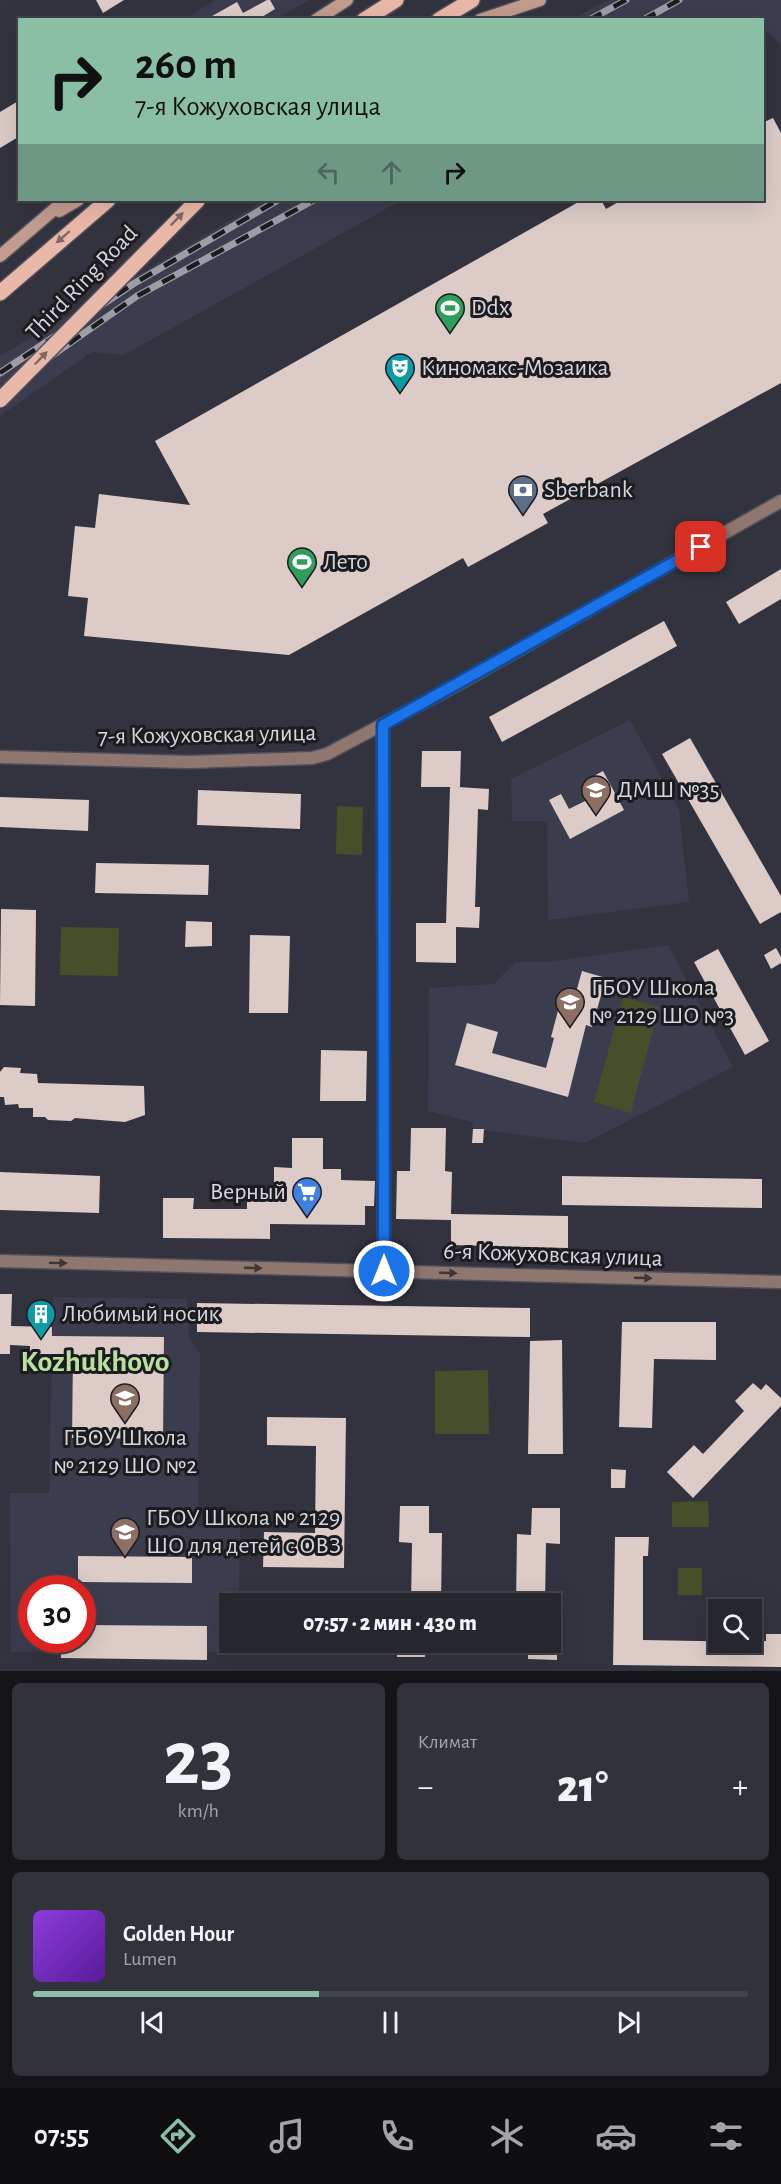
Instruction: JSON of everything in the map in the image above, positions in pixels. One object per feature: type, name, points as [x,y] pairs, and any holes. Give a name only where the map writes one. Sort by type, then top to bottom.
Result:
[{"type":"main road","points":[[319,18],[347,0]]},
{"type":"main road","points":[[367,18],[396,0]]},
{"type":"main road","points":[[442,18],[472,0]]},
{"type":"main road","points":[[486,18],[540,0]]},
{"type":"main road","points":[[0,256],[64,201]]},
{"type":"main road","points":[[35,224],[76,201]]},
{"type":"main road","name":"Third Ring Road","points":[[0,293],[107,201]]},
{"type":"main road","name":"Third Ring Road","points":[[0,400],[197,201]]},
{"type":"street","name":"7-я Кожуховская улица","points":[[0,758],[189,762],[312,758],[327,754],[383,725],[781,501]]},
{"type":"street","points":[[383,725],[384,1271]]},
{"type":"street","name":"6-я Кожуховская улица","points":[[0,1261],[781,1282]]},
{"type":"shaded area","points":[[214,0],[309,0],[278,18],[188,18]]},
{"type":"shaded area","points":[[608,0],[781,0],[781,44],[764,30],[764,18],[575,18]]},
{"type":"shaded area","points":[[263,201],[400,201],[124,355],[92,352],[0,416],[0,356]]},
{"type":"shaded area","name":"ДМШ №35","points":[[630,720],[679,810],[689,902],[548,920],[547,821],[512,821],[511,779]]},
{"type":"shaded area","name":"ГБОУ Школа № 2129 ШО №3","points":[[668,945],[733,1067],[585,1143],[473,1129],[472,1122],[428,1111],[429,988],[494,984],[515,962],[549,962]]},
{"type":"shaded area","points":[[53,1297],[187,1299],[189,1337],[200,1354],[198,1527],[214,1522],[240,1522],[239,1593],[219,1593],[219,1652],[208,1652],[207,1660],[61,1658],[61,1653],[96,1653],[96,1575],[18,1575],[18,1652],[11,1652],[10,1493],[49,1493]]},
{"type":"green space","points":[[337,806],[363,807],[362,855],[336,854]]},
{"type":"green space","points":[[61,927],[119,928],[118,976],[60,975]]},
{"type":"green space","points":[[623,997],[659,1007],[631,1113],[594,1102]]},
{"type":"green space","points":[[488,1370],[489,1434],[435,1434],[435,1371]]},
{"type":"green space","points":[[708,1501],[709,1527],[672,1527],[672,1502]]},
{"type":"green space","points":[[678,1568],[702,1568],[702,1595],[678,1595]]},
{"type":"building","points":[[96,0],[124,0],[103,13]]},
{"type":"building","points":[[267,0],[270,0],[275,9],[260,18],[209,18],[237,2],[243,13]]},
{"type":"building","points":[[18,101],[18,137],[0,148],[0,112]]},
{"type":"building","points":[[773,118],[781,133],[781,383],[543,514],[548,523],[468,567],[463,558],[289,655],[84,636],[88,598],[68,596],[75,526],[95,528],[99,494],[190,505],[155,441],[580,201],[602,201],[606,209],[620,201],[764,201],[764,122]]},
{"type":"building","points":[[781,569],[781,599],[739,624],[726,602]]},
{"type":"building","points":[[664,621],[677,646],[502,742],[489,717]]},
{"type":"building","points":[[690,738],[781,896],[781,912],[760,924],[662,754]]},
{"type":"building","points":[[422,751],[461,751],[460,787],[458,787],[489,789],[488,810],[478,809],[475,907],[480,907],[479,928],[456,927],[456,963],[416,962],[416,923],[446,923],[450,787],[421,787]]},
{"type":"building","points":[[603,771],[624,810],[570,839],[549,800],[561,794],[569,809],[599,794],[590,778]]},
{"type":"building","points":[[198,790],[301,794],[300,829],[197,825]]},
{"type":"building","points":[[0,797],[89,800],[88,831],[0,827]]},
{"type":"building","points":[[96,863],[209,865],[208,895],[95,893]]},
{"type":"building","points":[[1,909],[36,910],[35,1006],[0,1005]]},
{"type":"building","points":[[186,921],[212,922],[212,946],[185,947]]},
{"type":"building","points":[[250,935],[290,936],[288,1013],[249,1013]]},
{"type":"building","points":[[776,948],[781,957],[781,963],[771,969],[764,955]]},
{"type":"building","points":[[718,949],[769,1041],[745,1055],[694,962]]},
{"type":"building","points":[[582,971],[606,978],[592,1027],[586,1025],[568,1097],[455,1065],[467,1023],[498,1032],[492,1053],[546,1068],[559,1007],[571,1010]]},
{"type":"building","points":[[321,1050],[367,1051],[366,1101],[320,1101]]},
{"type":"building","points":[[4,1067],[21,1068],[20,1073],[37,1074],[38,1083],[144,1086],[145,1115],[125,1122],[75,1118],[71,1121],[48,1120],[45,1117],[33,1117],[33,1108],[19,1108],[18,1104],[5,1105],[4,1097],[0,1097],[0,1072]]},
{"type":"building","points":[[411,1128],[446,1128],[445,1171],[452,1172],[451,1214],[568,1216],[568,1248],[451,1245],[451,1220],[396,1219],[397,1171],[410,1171]]},
{"type":"building","points":[[473,1129],[484,1129],[483,1143],[472,1143]]},
{"type":"building","points":[[292,1138],[323,1138],[323,1169],[341,1169],[341,1180],[375,1181],[374,1206],[365,1206],[365,1225],[270,1224],[270,1239],[163,1238],[163,1198],[194,1198],[193,1209],[247,1209],[247,1199],[274,1199],[274,1167],[292,1168]]},
{"type":"building","points":[[0,1172],[100,1176],[99,1213],[0,1210]]},
{"type":"building","points":[[562,1176],[762,1179],[762,1208],[562,1205]]},
{"type":"building","points":[[0,1294],[12,1294],[11,1326],[52,1327],[52,1336],[164,1337],[163,1439],[72,1438],[73,1354],[30,1354],[30,1346],[10,1345],[10,1354],[0,1354]]},
{"type":"building","points":[[197,1303],[530,1308],[530,1337],[197,1332]]},
{"type":"building","points":[[622,1322],[716,1322],[716,1360],[654,1359],[652,1428],[619,1427]]},
{"type":"building","points":[[562,1340],[563,1454],[528,1454],[530,1341]]},
{"type":"building","points":[[753,1383],[761,1390],[766,1384],[781,1398],[781,1406],[693,1498],[667,1472],[694,1445],[703,1454],[744,1411],[735,1401]]},
{"type":"building","points":[[267,1417],[346,1418],[344,1568],[263,1567],[264,1532],[315,1533],[316,1446],[267,1445]]},
{"type":"building","points":[[611,1469],[626,1470],[625,1488],[611,1488]]},
{"type":"building","points":[[400,1506],[429,1506],[429,1533],[442,1533],[441,1593],[411,1593],[412,1543],[399,1542]]},
{"type":"building","points":[[532,1508],[560,1508],[560,1544],[546,1543],[545,1593],[516,1593],[517,1534],[531,1535]]},
{"type":"building","points":[[615,1537],[649,1537],[648,1556],[643,1556],[643,1640],[708,1641],[708,1653],[762,1653],[762,1641],[766,1641],[766,1634],[781,1634],[781,1667],[613,1665]]},
{"type":"building","points":[[78,1556],[192,1557],[192,1583],[96,1582],[96,1575],[78,1575]]},
{"type":"building","points":[[96,1625],[207,1626],[207,1660],[61,1658],[61,1653],[96,1653]]},
{"type":"building","points":[[397,1653],[425,1653],[425,1657],[397,1657]]},
{"type":"building","points":[[528,1653],[557,1653],[557,1660],[528,1659]]},
{"type":"railway","points":[[593,18],[626,0]]},
{"type":"railway","points":[[647,18],[679,0]]},
{"type":"railway","points":[[0,373],[133,284],[276,201]]},
{"type":"railway","points":[[0,392],[137,296],[312,201]]},
{"type":"place","name":"Ddx","points":[[450,334]]},
{"type":"place","name":"Киномакс-Мозаика","points":[[400,394]]},
{"type":"place","name":"Sberbank","points":[[523,516]]},
{"type":"place","name":"Лето","points":[[302,588]]},
{"type":"place","name":"ДМШ №35","points":[[596,816]]},
{"type":"place","name":"ГБОУ Школа № 2129 ШО №3","points":[[570,1028]]},
{"type":"place","name":"Верный","points":[[307,1218]]},
{"type":"place","name":"Любимый носик","points":[[41,1340]]},
{"type":"place","name":"ГБОУ Школа № 2129 ШО №2","points":[[125,1424]]},
{"type":"place","name":"ГБОУ Школа № 2129 ШО для детей с ОВЗ","points":[[125,1558]]},
{"type":"district","name":"Kozhukhovo","points":[[95,1362]]},
{"type":"route","points":[[384,1271],[383,725],[701,547]]}]
